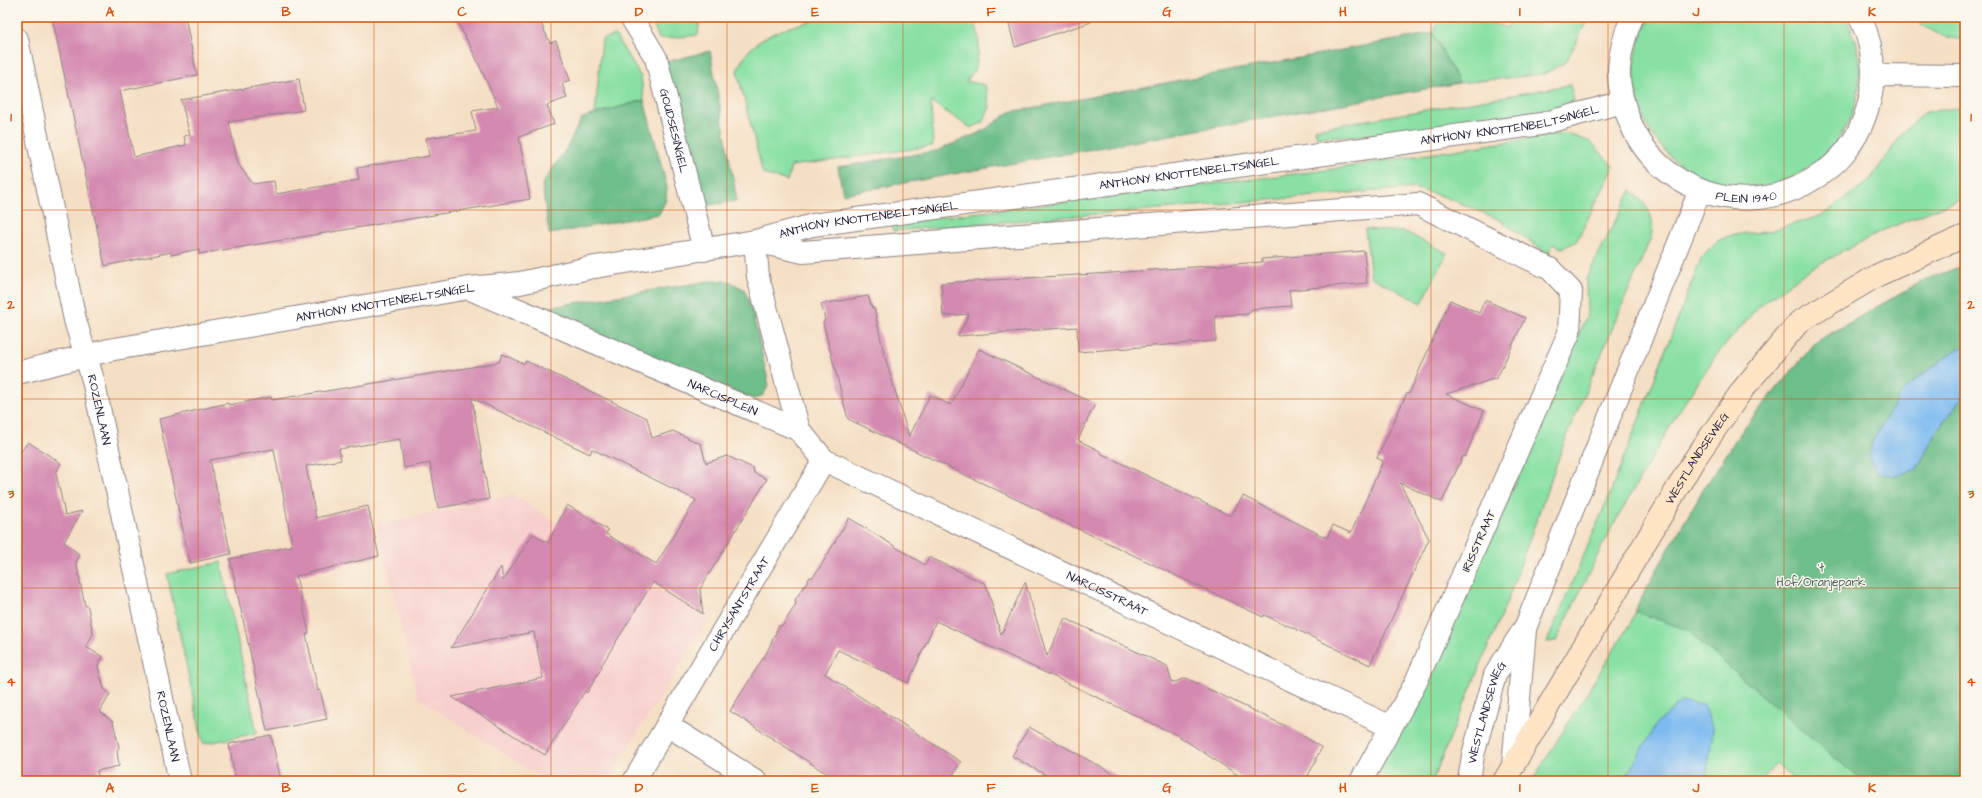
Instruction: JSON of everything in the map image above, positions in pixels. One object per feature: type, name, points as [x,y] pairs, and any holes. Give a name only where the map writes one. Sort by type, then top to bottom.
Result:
[{"type":"main road","name":"WESTLANDSEWEG","points":[[1509,773],[1694,460],[1743,389],[1799,322],[1878,275],[1965,236]]},
{"type":"street","name":"GOUDSESINGEL","points":[[631,17],[656,58],[704,250]]},
{"type":"street","name":"PLEIN 1940","points":[[1632,17],[1623,41],[1619,70],[1623,102],[1632,126],[1645,149],[1659,165],[1676,178],[1700,190],[1722,197],[1750,199],[1777,196],[1803,186],[1826,171],[1845,152],[1860,128],[1870,102],[1874,75],[1868,34],[1860,17]]},
{"type":"street","name":"ROZENLAAN","points":[[17,40],[75,320],[84,355],[93,380],[180,781]]},
{"type":"street","points":[[1874,75],[1965,76]]},
{"type":"street","name":"ANTHONY KNOTTENBELTSINGEL","points":[[17,372],[84,355],[469,288],[520,283],[589,268],[755,241],[821,224],[1541,124],[1623,102]]},
{"type":"street","name":"WESTLANDSEWEG","points":[[1469,781],[1472,755],[1495,675],[1526,626],[1700,190]]},
{"type":"street","name":"ANTHONY KNOTTENBELTSINGEL","points":[[755,241],[803,252],[1418,204],[1550,269],[1571,291]]},
{"type":"street","points":[[755,241],[758,277],[799,430],[824,460]]},
{"type":"street","name":"NARCISPLEIN","points":[[469,288],[799,430]]},
{"type":"street","name":"IRISSTRAAT","points":[[1361,781],[1418,677],[1569,333],[1571,291]]},
{"type":"street","name":"NARCISSTRAAT","points":[[824,460],[1391,727]]},
{"type":"street","name":"CHRYSANTSTRAAT","points":[[634,781],[824,460]]},
{"type":"street","name":"WESTLANDSEWEG","points":[[1509,773],[1526,626]]},
{"type":"street","points":[[667,725],[756,781]]},
{"type":"shaded area","points":[[513,495],[708,621],[607,781],[546,781],[418,698],[377,525]]},
{"type":"green space","points":[[651,17],[700,17],[698,35],[659,39]]},
{"type":"green space","points":[[825,17],[890,17],[892,23],[896,17],[971,17],[975,22],[977,29],[979,50],[974,70],[966,81],[985,85],[990,107],[982,123],[971,128],[931,102],[933,146],[791,166],[787,181],[763,174],[737,71],[744,58],[752,48],[762,40],[785,29]]},
{"type":"green space","points":[[1441,17],[1479,17],[1507,28],[1512,17],[1589,17],[1566,62],[1544,74],[1459,83],[1433,33]]},
{"type":"green space","points":[[1650,17],[1845,17],[1859,57],[1858,95],[1844,129],[1822,158],[1791,178],[1757,187],[1719,184],[1682,166],[1667,153],[1655,139],[1646,123],[1639,105],[1635,83],[1637,48],[1640,37]]},
{"type":"green space","points":[[1914,17],[1965,17],[1965,40],[1951,38],[1937,33],[1924,26]]},
{"type":"green space","points":[[1433,33],[1459,83],[843,194],[838,167],[936,151],[983,131],[1010,112]]},
{"type":"green space","points":[[615,35],[641,77],[644,100],[595,114],[602,39]]},
{"type":"green space","points":[[710,51],[737,201],[709,205],[694,194],[666,62]]},
{"type":"green space","points":[[1570,85],[1574,100],[1562,107],[1541,113],[1404,134],[1317,137],[1315,129]]},
{"type":"green space","points":[[644,100],[667,187],[666,200],[659,214],[549,234],[542,184],[566,149],[582,118]]},
{"type":"green space","points":[[1957,108],[1965,109],[1965,197],[1884,230],[1810,269],[1758,307],[1714,358],[1674,419],[1605,540],[1556,641],[1547,642],[1611,491],[1702,256],[1717,241],[1734,234],[1767,232],[1823,215],[1870,180],[1905,130],[1926,112]]},
{"type":"green space","points":[[1564,133],[1591,142],[1614,167],[1576,242],[1562,248],[1553,244],[1548,254],[1500,220],[1445,197],[1414,188],[893,231],[892,223],[1326,170]]},
{"type":"green space","points":[[1631,190],[1650,212],[1652,218],[1652,232],[1650,240],[1567,435],[1508,599],[1432,781],[1369,781],[1503,511],[1587,315],[1586,279]]},
{"type":"green space","points":[[1365,229],[1405,232],[1447,253],[1422,303],[1371,277]]},
{"type":"green space","name":"'t Hof/Oranjepark","points":[[1965,265],[1965,781],[1795,781],[1776,764],[1761,781],[1532,781],[1631,622],[1648,585],[1703,490],[1744,428],[1816,342],[1924,280]]},
{"type":"green space","name":"'t Hof/Oranjepark","points":[[1960,267],[1965,287],[1965,346],[1944,358],[1903,391],[1917,469],[1937,430],[1965,393],[1965,781],[1862,781],[1700,642],[1690,631],[1635,611],[1648,585],[1703,490],[1744,428],[1816,342],[1924,280]]},
{"type":"green space","points":[[709,281],[728,281],[744,289],[752,310],[769,385],[763,395],[754,399],[556,322],[550,307]]},
{"type":"green space","points":[[221,562],[257,733],[203,744],[167,574]]},
{"type":"water","points":[[1965,346],[1965,393],[1937,430],[1917,469],[1895,476],[1876,472],[1869,457],[1873,440],[1903,391],[1944,358]]},
{"type":"water","points":[[1681,702],[1704,705],[1713,730],[1707,772],[1702,781],[1624,781],[1657,723]]},
{"type":"building","points":[[52,17],[185,17],[197,75],[120,91],[134,157],[186,145],[184,136],[190,135],[181,100],[299,79],[304,110],[229,122],[238,164],[253,184],[274,181],[276,194],[359,180],[357,168],[429,156],[426,138],[476,131],[472,111],[498,107],[476,58],[455,17],[538,17],[550,43],[556,41],[570,80],[562,83],[567,98],[547,105],[554,124],[519,137],[530,199],[199,254],[199,249],[171,255],[171,252],[105,266]]},
{"type":"building","points":[[1007,17],[1090,17],[1091,22],[1015,47]]},
{"type":"building","points":[[1364,251],[1367,283],[1289,290],[1291,306],[1252,309],[1248,314],[1215,316],[1216,341],[1078,352],[1077,327],[958,336],[969,314],[943,316],[941,283],[1262,262],[1262,259]]},
{"type":"building","points":[[868,296],[872,308],[874,308],[884,354],[909,437],[930,395],[951,405],[979,349],[1095,404],[1078,440],[1100,451],[1100,453],[1231,516],[1243,496],[1327,538],[1333,525],[1351,533],[1383,461],[1377,458],[1407,393],[1409,394],[1450,300],[1479,313],[1485,300],[1525,318],[1497,378],[1446,394],[1484,411],[1465,457],[1463,456],[1442,502],[1400,483],[1429,539],[1370,665],[1285,624],[1264,615],[1263,617],[848,419],[823,323],[825,319],[821,304]]},
{"type":"building","points":[[502,354],[524,364],[526,361],[647,418],[652,438],[673,431],[701,444],[706,463],[727,456],[753,468],[754,473],[767,479],[700,589],[703,614],[653,582],[601,666],[602,667],[587,693],[585,691],[545,755],[452,697],[543,678],[534,632],[451,648],[501,567],[503,581],[533,534],[548,543],[567,505],[608,530],[606,534],[656,564],[696,500],[592,449],[590,454],[472,398],[489,499],[438,508],[430,463],[404,468],[400,439],[339,449],[341,460],[306,466],[316,518],[368,506],[379,556],[296,576],[309,633],[306,634],[318,691],[320,690],[327,719],[267,731],[230,559],[292,546],[274,449],[210,460],[231,554],[190,563],[159,419],[228,403],[229,405],[271,397],[272,400],[499,362]]},
{"type":"building","points":[[28,442],[61,463],[56,473],[65,515],[82,511],[64,542],[80,555],[76,562],[85,605],[88,607],[93,634],[86,647],[103,657],[98,666],[104,689],[110,694],[100,712],[113,722],[119,747],[117,751],[119,766],[97,771],[99,781],[17,781],[17,457]]},
{"type":"building","points":[[849,518],[925,565],[929,557],[986,584],[1001,635],[1025,582],[1047,656],[1065,618],[1167,666],[1172,683],[1186,678],[1285,726],[1286,725],[1322,748],[1316,758],[1316,761],[1305,781],[1247,781],[1177,735],[936,621],[908,683],[838,650],[825,674],[961,762],[949,781],[838,781],[730,711],[767,652],[779,626],[783,625],[796,604],[795,600],[810,577],[813,577],[820,567]]},
{"type":"building","points":[[1029,727],[1126,781],[1056,781],[1012,756]]},
{"type":"building","points":[[271,735],[281,781],[236,781],[229,744]]}]
